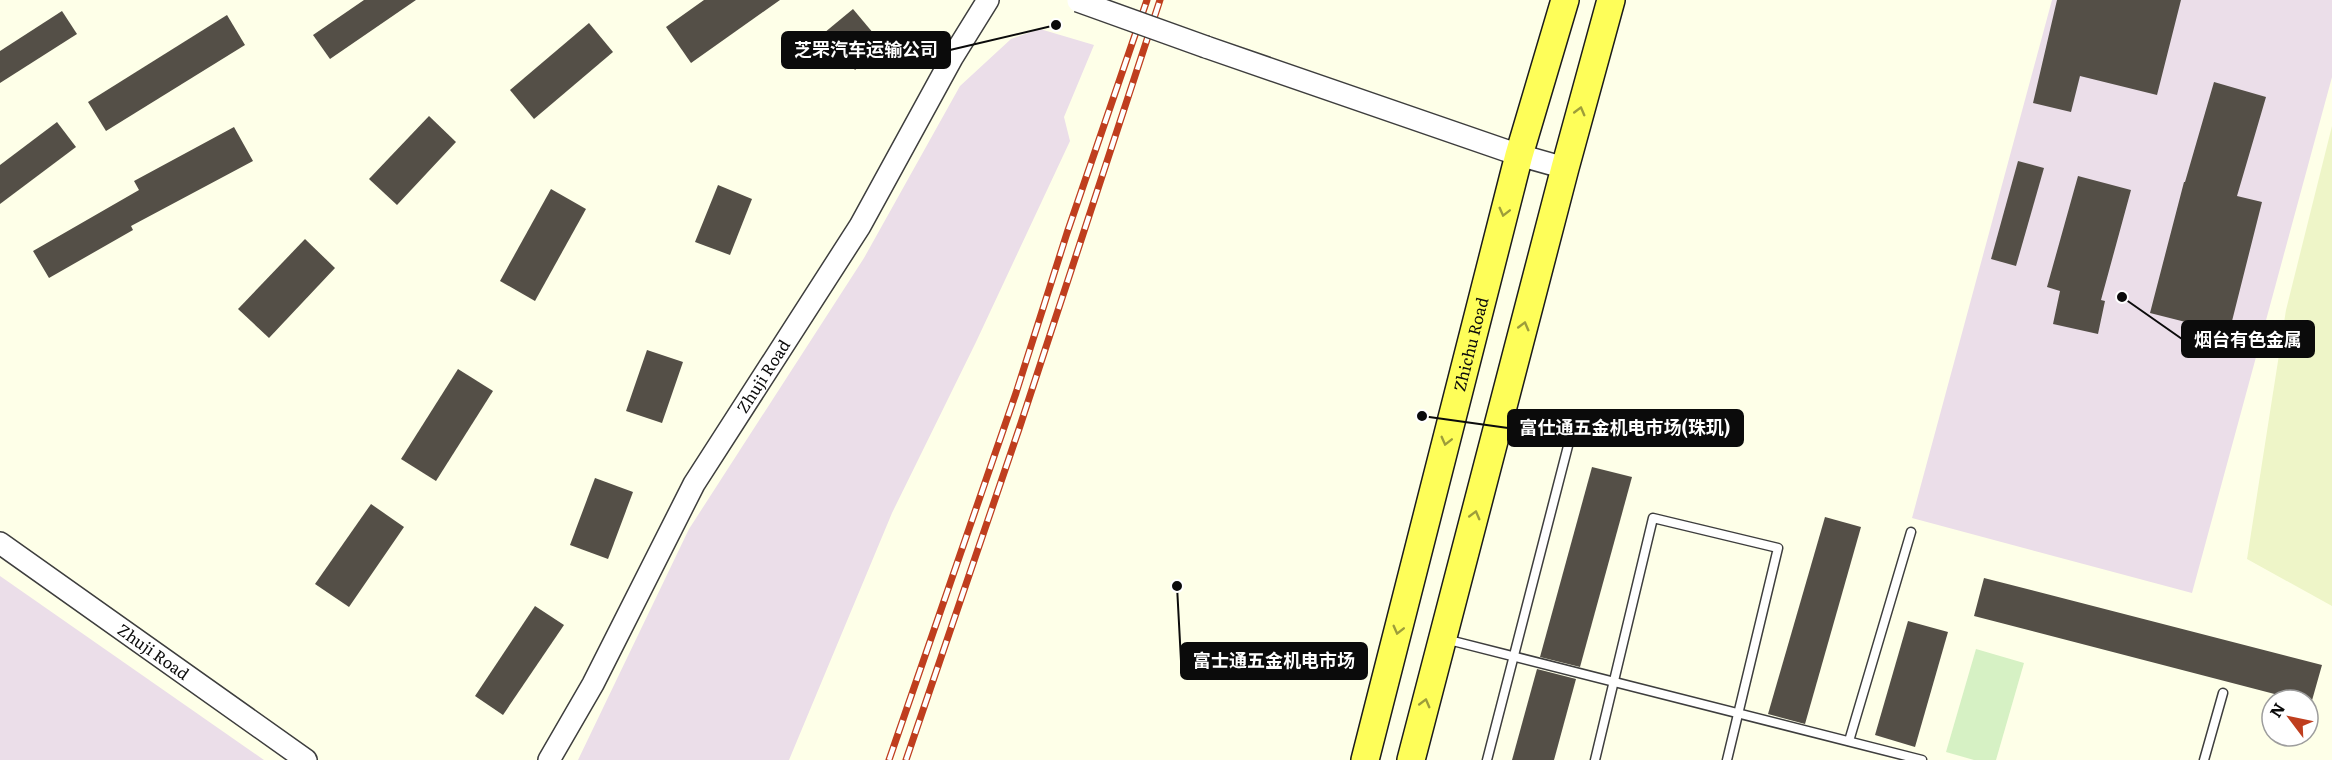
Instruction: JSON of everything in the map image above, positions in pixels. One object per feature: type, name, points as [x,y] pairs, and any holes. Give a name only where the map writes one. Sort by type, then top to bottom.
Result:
[{"type":"main road","name":"Zhichu Road","points":[[1365,760],[1519,155],[1565,0]]},
{"type":"main road","points":[[1411,760],[1611,0]]},
{"type":"street","name":"Zhuji Road","points":[[549,760],[593,684],[694,484],[860,226],[952,58],[988,0]]},
{"type":"street","points":[[1074,1],[1519,155],[1565,168]]},
{"type":"street","name":"Zhuji Road","points":[[0,543],[306,760]]},
{"type":"lane","points":[[1487,760],[1568,446]]},
{"type":"lane","points":[[1595,760],[1653,518],[1778,548],[1727,760]]},
{"type":"lane","points":[[1849,741],[1911,532]]},
{"type":"lane","points":[[1442,638],[1922,760]]},
{"type":"lane","points":[[2204,760],[2223,693]]},
{"type":"shaded area","points":[[2052,0],[2332,0],[2332,77],[2192,593],[1912,518]]},
{"type":"shaded area","points":[[1040,29],[1094,45],[1064,117],[1070,141],[976,342],[892,513],[789,760],[578,760],[689,529],[864,258],[960,86],[1011,39]]},
{"type":"shaded area","points":[[0,576],[264,760],[0,760]]},
{"type":"green space","points":[[2332,126],[2332,606],[2247,559],[2286,310]]},
{"type":"green space","points":[[1976,649],[2024,663],[1996,760],[1974,760],[1946,752]]},
{"type":"building","points":[[364,0],[416,0],[330,59],[313,35]]},
{"type":"building","points":[[704,0],[780,0],[691,63],[666,27]]},
{"type":"building","points":[[2057,0],[2181,0],[2157,95],[2080,76],[2071,112],[2033,103]]},
{"type":"building","points":[[853,9],[884,46],[855,70],[824,33]]},
{"type":"building","points":[[62,11],[77,34],[0,83],[0,51]]},
{"type":"building","points":[[227,15],[245,45],[106,131],[88,102]]},
{"type":"building","points":[[589,23],[613,52],[534,119],[510,90]]},
{"type":"building","points":[[2214,82],[2266,97],[2237,196],[2262,202],[2229,333],[2150,313],[2184,182]]},
{"type":"building","points":[[429,116],[456,142],[397,205],[369,179]]},
{"type":"building","points":[[57,122],[76,147],[0,204],[0,165]]},
{"type":"building","points":[[234,127],[253,161],[131,226],[133,230],[49,278],[33,251],[139,190],[134,181]]},
{"type":"building","points":[[2018,161],[2044,168],[2016,266],[1991,259]]},
{"type":"building","points":[[2078,176],[2131,190],[2101,300],[2105,301],[2098,334],[2053,324],[2060,291],[2047,287]]},
{"type":"building","points":[[718,185],[752,199],[730,255],[695,242]]},
{"type":"building","points":[[551,189],[586,209],[535,301],[500,281]]},
{"type":"building","points":[[305,239],[335,268],[269,338],[238,309]]},
{"type":"building","points":[[647,350],[683,362],[662,423],[626,411]]},
{"type":"building","points":[[458,369],[493,391],[436,481],[401,459]]},
{"type":"building","points":[[1592,467],[1632,477],[1580,667],[1540,657]]},
{"type":"building","points":[[595,478],[633,492],[608,559],[570,545]]},
{"type":"building","points":[[371,504],[404,527],[349,607],[315,584]]},
{"type":"building","points":[[1825,517],[1861,527],[1805,724],[1768,714]]},
{"type":"building","points":[[1984,578],[2322,665],[2316,688],[2260,688],[2260,690],[1974,616]]},
{"type":"building","points":[[535,606],[564,625],[503,715],[475,696]]},
{"type":"building","points":[[1908,621],[1948,632],[1915,747],[1875,735]]},
{"type":"building","points":[[1537,669],[1576,679],[1554,760],[1512,760]]},
{"type":"railway","points":[[889,760],[1016,393],[1067,233],[1147,0]]},
{"type":"railway","points":[[906,760],[1019,429],[1160,0]]},
{"type":"place","name":"芝罘汽车运输公司","points":[[1056,25]]},
{"type":"place","name":"烟台有色金属","points":[[2122,297]]},
{"type":"place","name":"富仕通五金机电市场(珠玑)","points":[[1422,416]]},
{"type":"place","name":"富士通五金机电市场","points":[[1177,586]]}]
